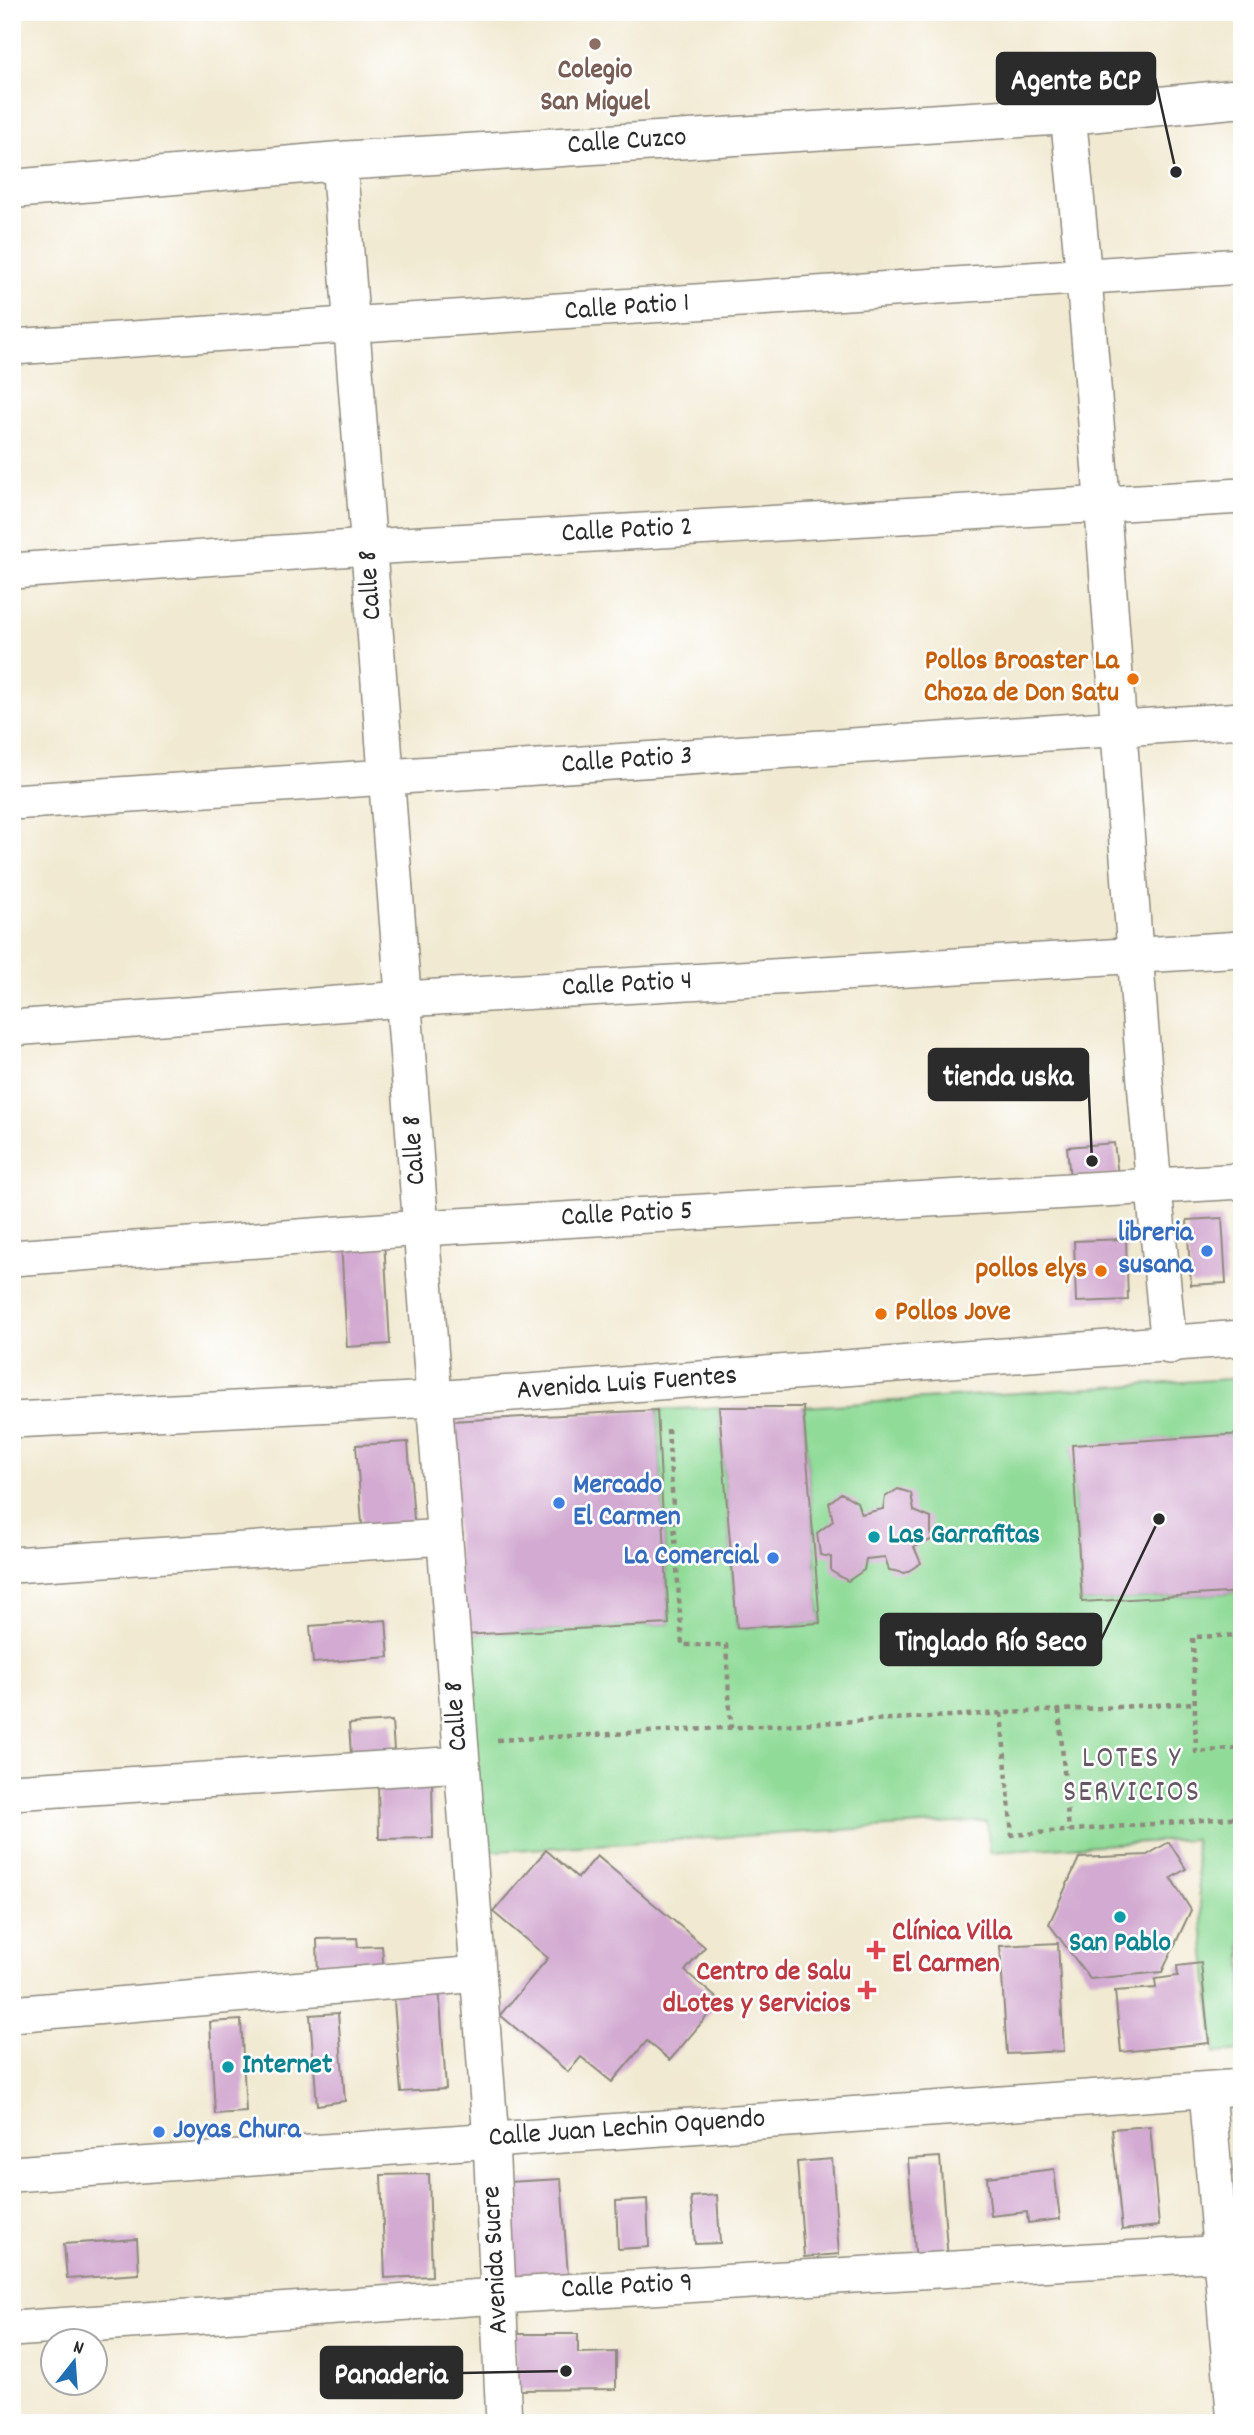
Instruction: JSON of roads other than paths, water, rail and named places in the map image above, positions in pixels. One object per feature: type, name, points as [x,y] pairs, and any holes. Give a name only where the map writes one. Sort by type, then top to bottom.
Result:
[{"type":"street","name":"Calle Cuzco","points":[[12,189],[339,161],[1068,114],[1242,98]]},
{"type":"street","points":[[1068,114],[1085,278],[1116,729],[1153,1188],[1169,1346]]},
{"type":"street","name":"Calle 8","points":[[339,161],[491,2140]]},
{"type":"street","name":"Calle Patio 1","points":[[12,347],[352,327],[1242,266]]},
{"type":"street","name":"Calle Patio 2","points":[[12,571],[369,547],[1242,496]]},
{"type":"street","name":"Calle Patio 3","points":[[12,802],[1242,720]]},
{"type":"street","name":"Calle Patio 4","points":[[12,1028],[404,999],[1242,949]]},
{"type":"street","name":"Calle Patio 5","points":[[12,1258],[422,1227],[1242,1181]]},
{"type":"street","name":"Avenida Luis Fuentes","points":[[12,1420],[434,1399],[1169,1346],[1242,1338]]},
{"type":"street","points":[[12,1564],[445,1537]]},
{"type":"street","points":[[12,1792],[462,1764]]},
{"type":"street","points":[[12,2014],[478,1975]]},
{"type":"street","name":"Calle Juan Lechin Oquendo","points":[[12,2174],[1242,2087]]},
{"type":"street","points":[[1207,2091],[1232,2253],[1235,2423]]},
{"type":"street","name":"Avenida Sucre","points":[[491,2140],[504,2423]]},
{"type":"street","name":"Calle Patio 9","points":[[12,2329],[498,2295],[1232,2253]]},
{"type":"place","name":"Colegio San Miguel","points":[[595,44]]},
{"type":"place","name":"Agente BCP","points":[[1176,172]]},
{"type":"place","name":"Pollos Broaster La Choza de Don Satu","points":[[1133,679]]},
{"type":"place","name":"tienda uska","points":[[1092,1161]]},
{"type":"place","name":"libreria susana","points":[[1207,1251]]},
{"type":"place","name":"pollos elys","points":[[1101,1271]]},
{"type":"place","name":"Pollos Jove","points":[[881,1314]]},
{"type":"place","name":"Mercado El Carmen","points":[[559,1503]]},
{"type":"place","name":"Tinglado Río Seco","points":[[1159,1519]]},
{"type":"place","name":"Las Garrafitas","points":[[874,1537]]},
{"type":"place","name":"La Comercial","points":[[773,1558]]},
{"type":"place","name":"San Pablo","points":[[1120,1917]]},
{"type":"place","name":"Clínica Villa El Carmen","points":[[876,1950]]},
{"type":"place","name":"Centro de Salu dLotes y Servicios","points":[[867,1990]]},
{"type":"place","name":"Internet","points":[[228,2067]]},
{"type":"place","name":"Joyas Chura","points":[[159,2132]]},
{"type":"place","name":"Panaderia","points":[[566,2371]]},
{"type":"district","name":"LOTES Y SERVICIOS","points":[[1132,1777]]}]
